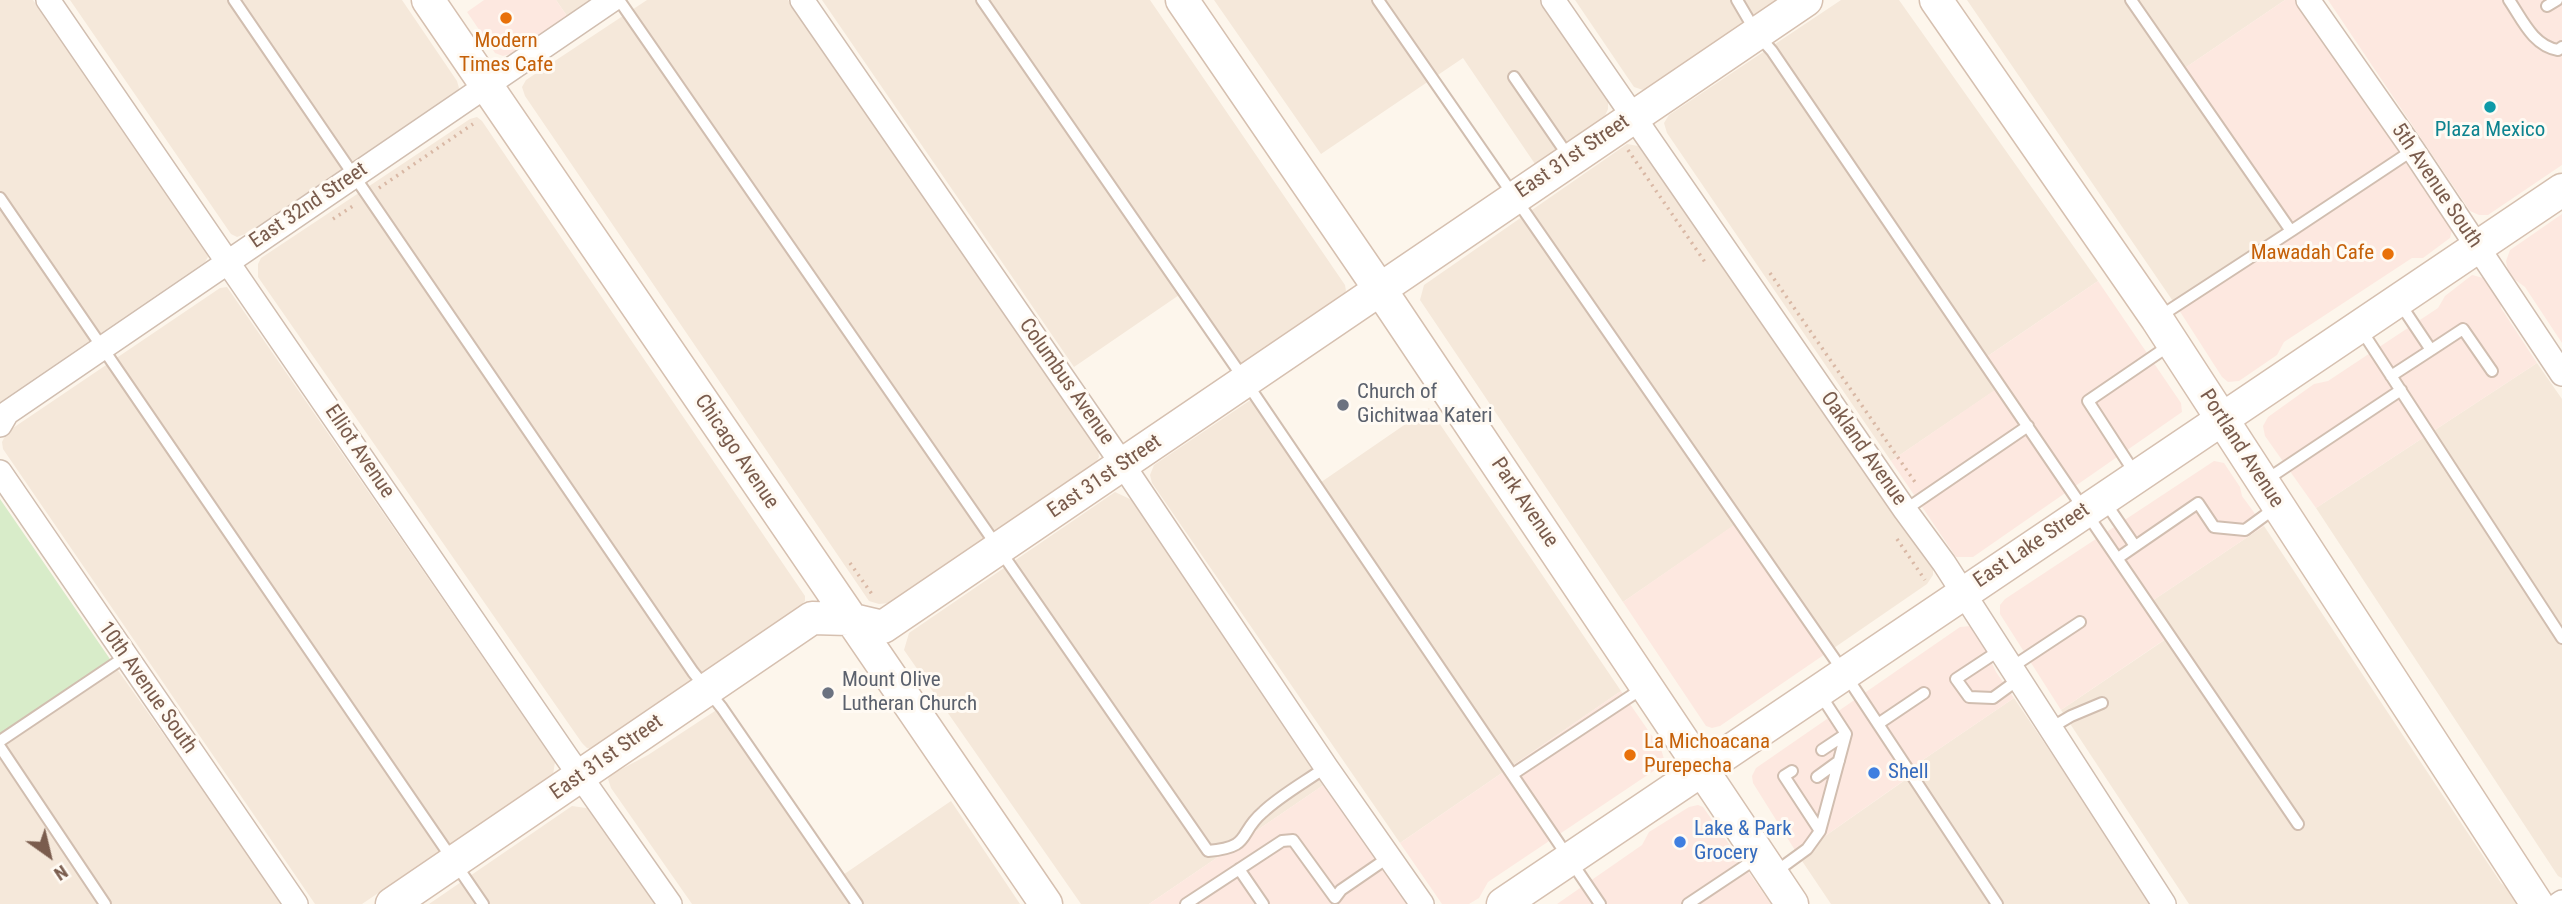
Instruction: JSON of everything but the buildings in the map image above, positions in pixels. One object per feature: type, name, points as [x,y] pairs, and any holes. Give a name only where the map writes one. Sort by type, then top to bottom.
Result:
[{"type":"street","name":"Elliot Avenue","points":[[48,0],[670,904]]},
{"type":"street","name":"Chicago Avenue","points":[[428,0],[1046,904]]},
{"type":"street","name":"East 32nd Street","points":[[2,417],[612,0]]},
{"type":"street","name":"Columbus Avenue","points":[[802,0],[1123,465],[1326,768],[1422,904]]},
{"type":"street","name":"Park Avenue","points":[[1182,0],[1791,904]]},
{"type":"street","name":"Oakland Avenue","points":[[1553,0],[1944,563],[2164,904]]},
{"type":"street","name":"East 31st Street","points":[[392,904],[811,618],[849,619],[883,627],[1806,0]]},
{"type":"street","name":"Portland Avenue","points":[[1936,0],[2165,331],[2537,904]]},
{"type":"street","name":"5th Avenue South","points":[[2308,0],[2413,150],[2562,374]]},
{"type":"street","name":"East Lake Street","points":[[1503,904],[2562,190]]},
{"type":"street","name":"10th Avenue South","points":[[0,471],[296,904]]},
{"type":"lane","points":[[234,0],[693,672],[708,688],[858,904]]},
{"type":"lane","points":[[620,0],[1208,851],[1228,849],[1242,841],[1261,813],[1326,768]]},
{"type":"lane","points":[[982,0],[1246,382],[1600,904]]},
{"type":"lane","points":[[1378,0],[1845,674],[1997,904]]},
{"type":"lane","points":[[1737,0],[1757,34],[1772,51],[2028,426],[2094,504],[2135,546]]},
{"type":"lane","points":[[2131,0],[2291,231]]},
{"type":"lane","points":[[2509,0],[2534,37],[2547,48],[2558,50],[2562,47]]},
{"type":"lane","points":[[1514,77],[1570,159]]},
{"type":"lane","points":[[2136,476],[2088,401],[2165,331],[2291,231],[2413,150]]},
{"type":"lane","points":[[0,198],[483,904]]},
{"type":"lane","points":[[2398,300],[2431,350]]},
{"type":"lane","points":[[2358,326],[2562,638]]},
{"type":"lane","points":[[2391,376],[2463,329],[2491,371]]},
{"type":"lane","points":[[2118,558],[2198,503],[2214,527],[2245,530],[2269,495],[2400,390]]},
{"type":"lane","points":[[1905,510],[2028,426]]},
{"type":"lane","points":[[2094,504],[2118,558],[2298,824]]},
{"type":"lane","points":[[2010,666],[2080,622]]},
{"type":"lane","points":[[0,741],[125,657]]},
{"type":"lane","points":[[1513,774],[1646,686]]},
{"type":"lane","points":[[1688,904],[1807,849],[1820,831],[1846,734],[1819,692]]},
{"type":"lane","points":[[1878,724],[1924,693]]},
{"type":"lane","points":[[2049,729],[2102,703]]},
{"type":"lane","points":[[1822,750],[1846,734]]},
{"type":"lane","points":[[0,747],[105,904]]},
{"type":"lane","points":[[1817,777],[1839,761]]},
{"type":"lane","points":[[1792,771],[1784,776],[1799,790],[1820,831]]},
{"type":"lane","points":[[1186,904],[1282,841],[1293,840],[1336,901]]},
{"type":"lane","points":[[1336,901],[1341,890],[1389,857]]},
{"type":"lane","points":[[1239,869],[1263,904]]},
{"type":"path","points":[[1768,270],[1925,496]]},
{"type":"path","points":[[850,563],[871,595],[879,598]]},
{"type":"shaded area","points":[[0,0],[33,0],[206,250],[208,257],[205,262],[0,402]]},
{"type":"shaded area","points":[[70,0],[402,0],[457,81],[459,88],[456,94],[248,233],[237,237],[231,234]]},
{"type":"shaded area","points":[[484,0],[556,0],[567,16],[511,54],[503,56],[495,53],[467,12]]},
{"type":"shaded area","points":[[556,0],[591,0],[567,16]]},
{"type":"shaded area","points":[[647,0],[788,0],[1098,449],[1099,457],[1094,466],[889,603],[869,601],[525,96],[522,87],[526,80]]},
{"type":"shaded area","points":[[822,0],[1150,0],[1345,285],[1346,291],[1341,298],[1237,369],[1185,291],[1074,367]]},
{"type":"shaded area","points":[[1214,0],[1541,0],[1608,99],[1608,109],[1604,118],[1535,164],[1463,58],[1321,154]]},
{"type":"shaded area","points":[[1575,0],[1777,0],[1643,90],[1634,87]]},
{"type":"shaded area","points":[[1841,0],[1899,0],[2098,281],[1982,360],[2000,387],[1891,461],[1667,133],[1664,123],[1669,115]]},
{"type":"shaded area","points":[[1967,0],[2285,0],[2179,72],[2288,233],[2179,310]]},
{"type":"shaded area","points":[[2285,0],[2296,0],[2435,206],[2442,209],[2450,220],[2452,230],[2450,238],[2423,258],[2412,258],[2284,342],[2277,355],[2239,381],[2228,382],[2222,377],[2179,310],[2287,233],[2179,72]]},
{"type":"shaded area","name":"Plaza Mexico","points":[[2328,0],[2562,0],[2562,165],[2488,215],[2470,211]]},
{"type":"shaded area","points":[[477,117],[805,596],[805,601],[799,607],[592,749],[582,743],[258,277],[261,258],[470,119]]},
{"type":"shaded area","points":[[1627,144],[1638,146],[1641,150],[1933,566],[1933,575],[1927,584],[1831,650],[1741,521],[1623,602],[1420,300],[1424,285]]},
{"type":"shaded area","points":[[2562,214],[2562,343],[2525,287],[2508,271],[2506,261],[2510,250]]},
{"type":"shaded area","points":[[2472,275],[2487,279],[2500,298],[2501,308],[2537,363],[2316,508],[2265,436],[2263,426],[2268,417],[2314,384],[2328,381],[2438,308],[2445,296]]},
{"type":"shaded area","points":[[2098,281],[2181,403],[2182,412],[1973,557],[1956,557],[1891,461],[1999,387],[1982,360]]},
{"type":"shaded area","points":[[227,287],[555,762],[553,775],[362,904],[315,904],[3,449],[2,442],[7,432],[220,288]]},
{"type":"shaded area","points":[[2537,363],[2562,399],[2562,878],[2558,876],[2316,508]]},
{"type":"shaded area","points":[[1252,399],[1314,487],[1429,408],[1621,691],[1400,843],[1152,483],[1150,475],[1154,465]]},
{"type":"shaded area","points":[[2214,461],[2224,463],[2240,487],[2242,496],[2264,526],[2149,603],[2170,636],[2061,710],[2000,614],[2000,605],[2005,599]]},
{"type":"shaded area","points":[[1115,492],[1132,500],[1325,784],[1149,904],[1081,904],[904,650],[909,633]]},
{"type":"shaded area","points":[[1741,520],[1831,650],[1720,726],[1712,728],[1706,726],[1623,602]]},
{"type":"shaded area","points":[[2264,526],[2501,883],[2523,904],[2189,904],[2061,710],[2169,637],[2149,603]]},
{"type":"shaded area","points":[[1971,626],[1978,633],[1996,672],[2014,698],[1905,772],[1909,777],[1798,855],[1753,783],[1752,776],[1756,768],[1960,627]]},
{"type":"shaded area","points":[[112,662],[284,904],[0,904],[0,737]]},
{"type":"shaded area","points":[[1621,691],[1661,749],[1664,759],[1658,768],[1488,882],[1479,898],[1469,904],[1442,904],[1400,843]]},
{"type":"shaded area","points":[[2014,698],[2153,904],[1831,904],[1798,855],[1908,778],[1905,772]]},
{"type":"shaded area","points":[[721,707],[840,877],[951,801],[1020,904],[692,904],[611,788],[608,779]]},
{"type":"shaded area","points":[[1325,784],[1409,904],[1149,904]]},
{"type":"shaded area","points":[[572,806],[593,809],[659,904],[429,904]]},
{"type":"shaded area","points":[[1689,807],[1703,807],[1771,904],[1557,904],[1642,845],[1649,832]]},
{"type":"green space","points":[[0,499],[112,662],[0,737]]},
{"type":"place","name":"Modern Times Cafe","points":[[506,18]]},
{"type":"place","name":"Plaza Mexico","points":[[2490,107]]},
{"type":"place","name":"Mawadah Cafe","points":[[2388,254]]},
{"type":"place","name":"Church of Gichitwaa Kateri","points":[[1343,405]]},
{"type":"place","name":"Mount Olive Lutheran Church","points":[[828,693]]},
{"type":"place","name":"La Michoacana Purepecha","points":[[1630,755]]},
{"type":"place","name":"Shell","points":[[1874,773]]},
{"type":"place","name":"Lake & Park Grocery","points":[[1680,842]]}]
